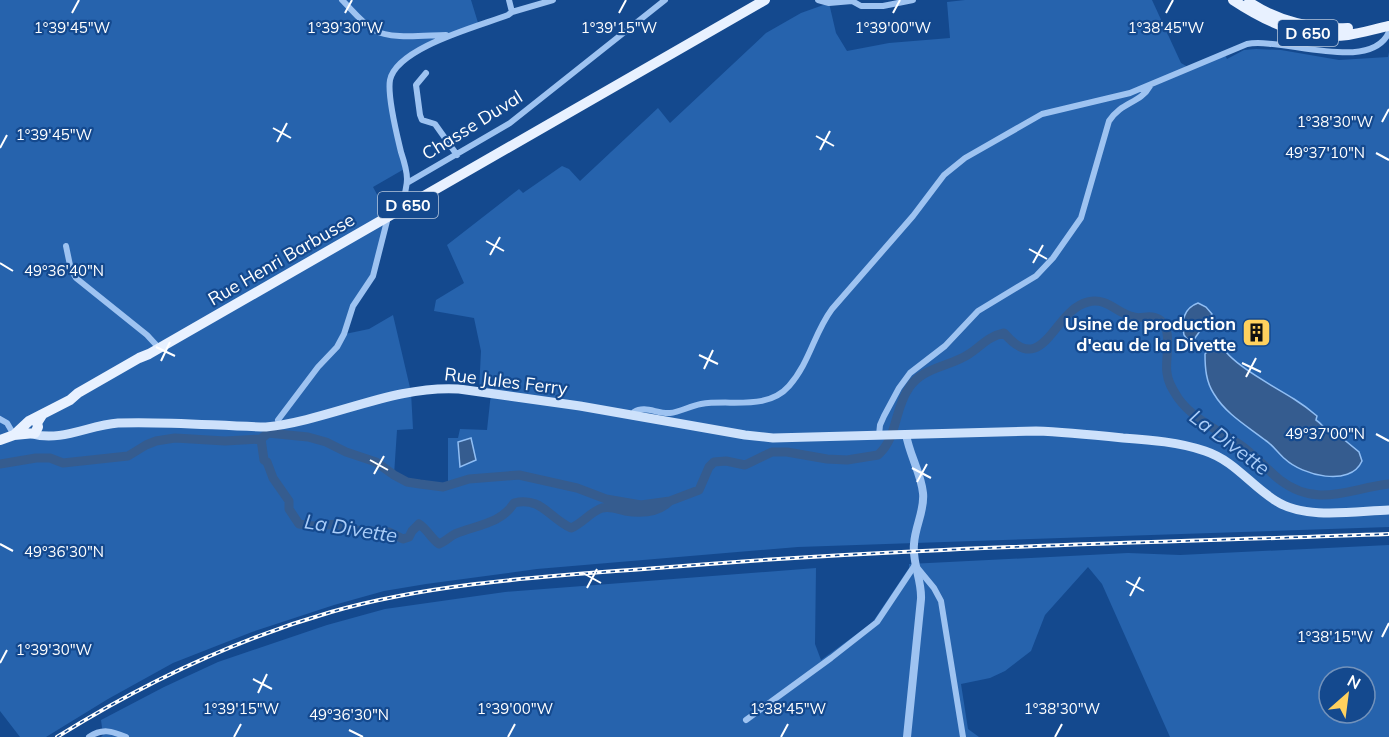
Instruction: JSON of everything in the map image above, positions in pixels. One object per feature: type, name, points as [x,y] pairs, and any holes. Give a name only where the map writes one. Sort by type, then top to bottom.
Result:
[{"type":"main road","name":"Rue Henri Barbusse","points":[[32,427],[45,412],[70,400],[88,387],[765,0]]},
{"type":"main road","name":"D 650","points":[[1233,0],[1266,20],[1298,32],[1347,35],[1389,26]]},
{"type":"main road","name":"D 650","points":[[1246,0],[1277,17],[1317,27],[1346,28],[1389,19]]},
{"type":"main road","name":"Rue Jules Ferry","points":[[32,427],[48,438],[89,427],[119,423],[277,426],[411,392],[443,388],[491,393],[773,438],[980,431],[1070,432],[1178,444],[1222,459],[1240,470],[1277,502],[1293,509],[1311,512],[1389,510]]},
{"type":"main road","points":[[0,440],[32,427]]},
{"type":"street","points":[[342,0],[369,27],[381,33],[450,36]]},
{"type":"street","points":[[509,0],[512,12]]},
{"type":"street","points":[[408,205],[403,194],[407,183],[406,168],[396,130],[390,80],[392,74],[408,57],[424,47],[512,12],[553,0]]},
{"type":"street","name":"Chasse Duval","points":[[407,183],[510,123],[665,0]]},
{"type":"street","points":[[818,0],[829,3],[852,1],[861,6],[883,6],[913,0]]},
{"type":"street","points":[[632,416],[637,410],[642,409],[668,413],[701,404],[744,403],[778,395],[789,386],[810,355],[823,322],[832,309],[913,216],[951,167],[1042,114],[1121,96],[1250,43],[1265,42],[1329,51],[1356,51],[1378,46],[1389,32]]},
{"type":"street","points":[[426,73],[416,85],[420,115],[422,120],[435,124],[457,155]]},
{"type":"street","points":[[887,435],[880,425],[899,388],[910,373],[945,346],[978,310],[1036,276],[1053,258],[1081,218],[1110,122],[1117,110],[1142,95],[1150,86]]},
{"type":"street","points":[[278,420],[341,341],[353,306],[373,276],[387,217]]},
{"type":"street","points":[[66,246],[71,270],[76,278],[147,335],[159,348]]},
{"type":"street","points":[[0,419],[8,423],[14,435]]},
{"type":"street","points":[[906,434],[923,492],[914,544],[915,565],[921,584],[921,599],[908,737]]},
{"type":"street","points":[[746,720],[877,622],[915,565]]},
{"type":"street","points":[[915,565],[934,588],[941,601],[963,737]]},
{"type":"street","points":[[88,737],[106,730],[126,737]]},
{"type":"shaded area","points":[[0,0],[471,0],[479,26],[424,47],[392,74],[390,88],[406,168],[373,187],[388,217],[373,276],[357,299],[345,334],[369,329],[393,315],[411,392],[413,429],[397,430],[394,475],[407,482],[443,487],[448,485],[448,438],[458,438],[460,429],[487,430],[491,393],[479,391],[481,351],[474,318],[434,311],[436,300],[464,283],[447,245],[519,189],[523,193],[562,166],[569,169],[580,181],[658,108],[670,123],[766,33],[801,13],[829,3],[836,33],[847,51],[889,43],[950,38],[947,2],[965,0],[1152,0],[1181,63],[1188,67],[1223,51],[1227,59],[1244,50],[1256,49],[1281,50],[1339,60],[1388,57],[1389,52],[1389,527],[798,547],[537,569],[426,584],[384,591],[252,632],[173,663],[46,737],[20,737],[0,711]]},
{"type":"shaded area","points":[[1198,303],[1212,314],[1195,338],[1187,339],[1184,335],[1183,320],[1189,308]]},
{"type":"shaded area","points":[[1218,339],[1222,348],[1240,365],[1306,407],[1317,416],[1316,420],[1327,431],[1336,433],[1359,452],[1362,461],[1356,469],[1337,476],[1325,476],[1303,470],[1285,459],[1268,442],[1231,414],[1214,394],[1206,375],[1205,354]]},
{"type":"shaded area","points":[[471,438],[476,460],[460,467],[458,442]]},
{"type":"shaded area","points":[[1389,545],[1389,737],[1170,737],[1102,584],[1088,567],[1045,615],[1031,651],[1005,671],[990,678],[961,684],[968,729],[979,737],[101,737],[103,735],[101,720],[218,662],[327,625],[385,609],[505,592],[816,568],[815,644],[821,660],[872,623],[909,568],[909,564],[1128,553],[1180,555]]},
{"type":"waterway","name":"La Divette","points":[[0,464],[36,458],[50,458],[63,463],[128,456],[156,441],[175,438],[225,441],[261,439],[268,433],[308,437],[326,442],[346,452],[376,462],[407,482],[443,487],[469,479],[519,475],[577,488],[606,499],[641,505],[670,501],[699,490],[709,467],[714,462],[726,461],[745,465],[772,452],[847,460],[878,455],[893,431],[904,396],[921,376],[962,358],[999,334],[1004,333],[1018,345],[1029,349],[1039,346],[1076,308],[1095,301],[1138,318],[1152,317],[1160,320],[1167,333],[1168,377],[1178,398],[1198,418],[1244,448],[1280,480],[1294,489],[1321,495],[1389,484]]},
{"type":"waterway","name":"La Divette","points":[[261,439],[264,460],[289,501],[289,509],[299,524],[313,526],[337,524],[354,530],[389,532],[403,539],[409,537],[419,524],[439,544],[455,534],[495,520],[509,510],[514,503],[538,505],[571,528],[602,508],[643,512],[654,510],[669,502]]},
{"type":"railway","points":[[57,737],[122,699],[224,650],[331,612],[414,593],[499,581],[760,560],[1029,546],[1389,534]]},
{"type":"place","name":"Usine de production d'eau de la Divette","points":[[1257,333]]}]
